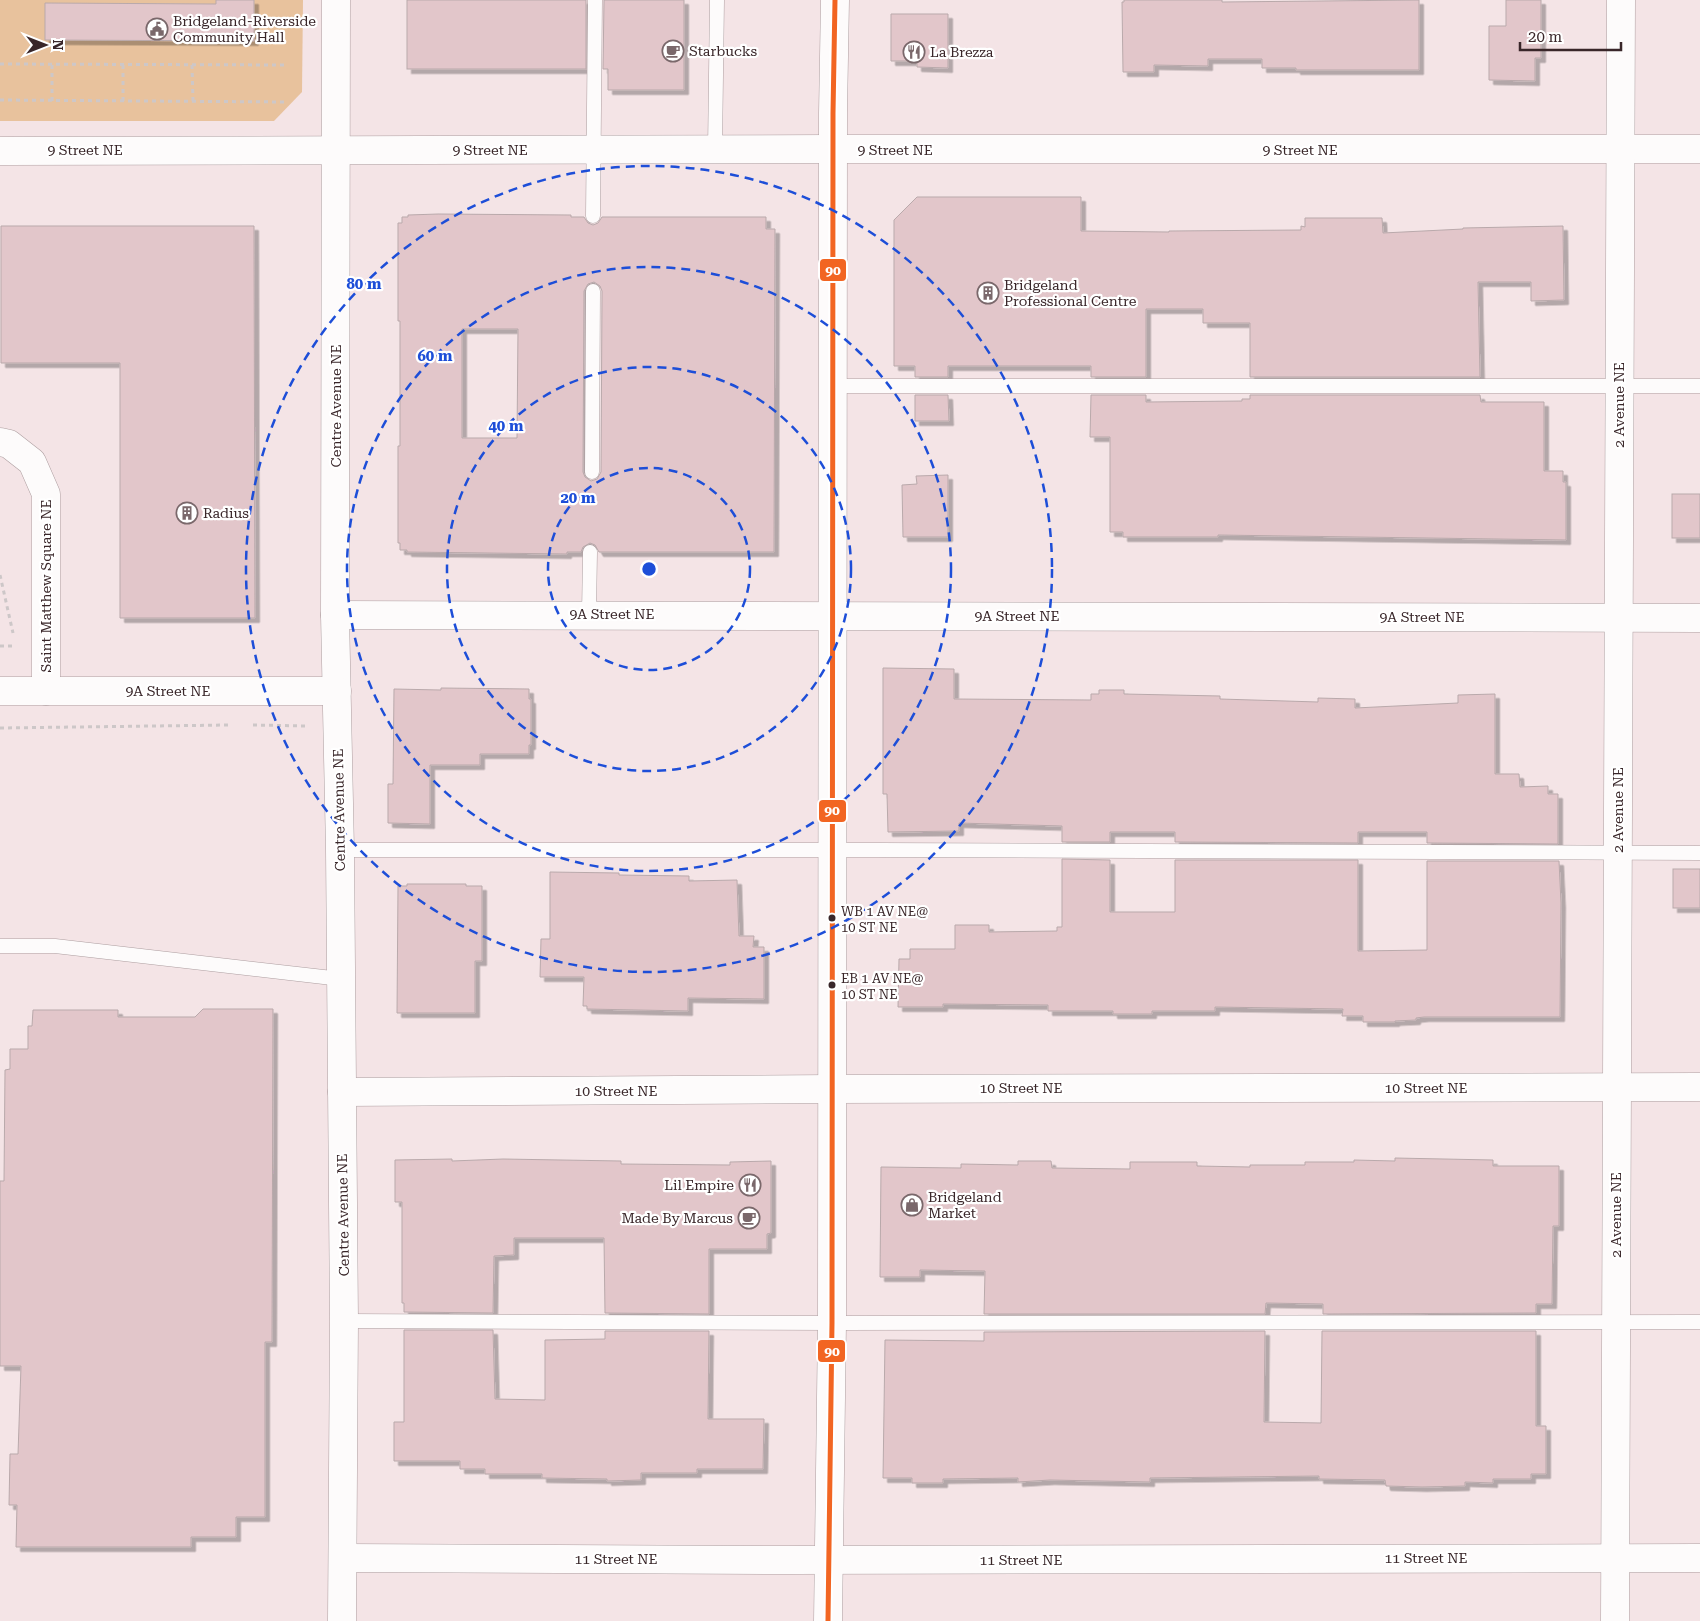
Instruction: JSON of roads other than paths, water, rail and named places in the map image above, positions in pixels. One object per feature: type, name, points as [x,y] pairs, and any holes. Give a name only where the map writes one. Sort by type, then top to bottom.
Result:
[{"type":"street","name":"Centre Avenue NE","points":[[336,0],[335,615],[340,850],[344,1321],[342,1621]]},
{"type":"street","points":[[828,1621],[832,1323],[833,149],[835,0]]},
{"type":"street","name":"2 Avenue NE","points":[[1615,1621],[1621,0]]},
{"type":"street","name":"9 Street NE","points":[[0,151],[1700,149]]},
{"type":"street","name":"Saint Matthew Square NE","points":[[0,442],[9,444],[32,462],[46,494],[46,691]]},
{"type":"street","name":"9A Street NE","points":[[335,615],[589,614],[1700,618]]},
{"type":"street","name":"9A Street NE","points":[[0,690],[337,692]]},
{"type":"street","name":"10 Street NE","points":[[342,1092],[1700,1087]]},
{"type":"street","name":"11 Street NE","points":[[343,1558],[828,1560],[1700,1558]]},
{"type":"lane","points":[[593,216],[595,0]]},
{"type":"lane","points":[[715,150],[717,0]]},
{"type":"lane","points":[[592,472],[593,291]]},
{"type":"lane","points":[[833,386],[1700,386]]},
{"type":"lane","points":[[589,614],[590,552]]},
{"type":"lane","points":[[340,850],[1700,853]]},
{"type":"lane","points":[[0,946],[54,946],[341,979]]},
{"type":"lane","points":[[344,1321],[832,1323],[1700,1322]]},
{"type":"place","name":"Bridgeland-Riverside Community Hall","points":[[157,29]]},
{"type":"place","name":"Starbucks","points":[[673,51]]},
{"type":"place","name":"La Brezza","points":[[914,52]]},
{"type":"place","name":"Bridgeland Professional Centre","points":[[988,293]]},
{"type":"place","name":"Radius","points":[[187,513]]},
{"type":"place","name":"WB 1 AV NE@ 10 ST NE","points":[[832,918]]},
{"type":"place","name":"EB 1 AV NE@ 10 ST NE","points":[[832,985]]},
{"type":"place","name":"Lil Empire","points":[[750,1185]]},
{"type":"place","name":"Bridgeland Market","points":[[912,1205]]},
{"type":"place","name":"Made By Marcus","points":[[749,1218]]}]
